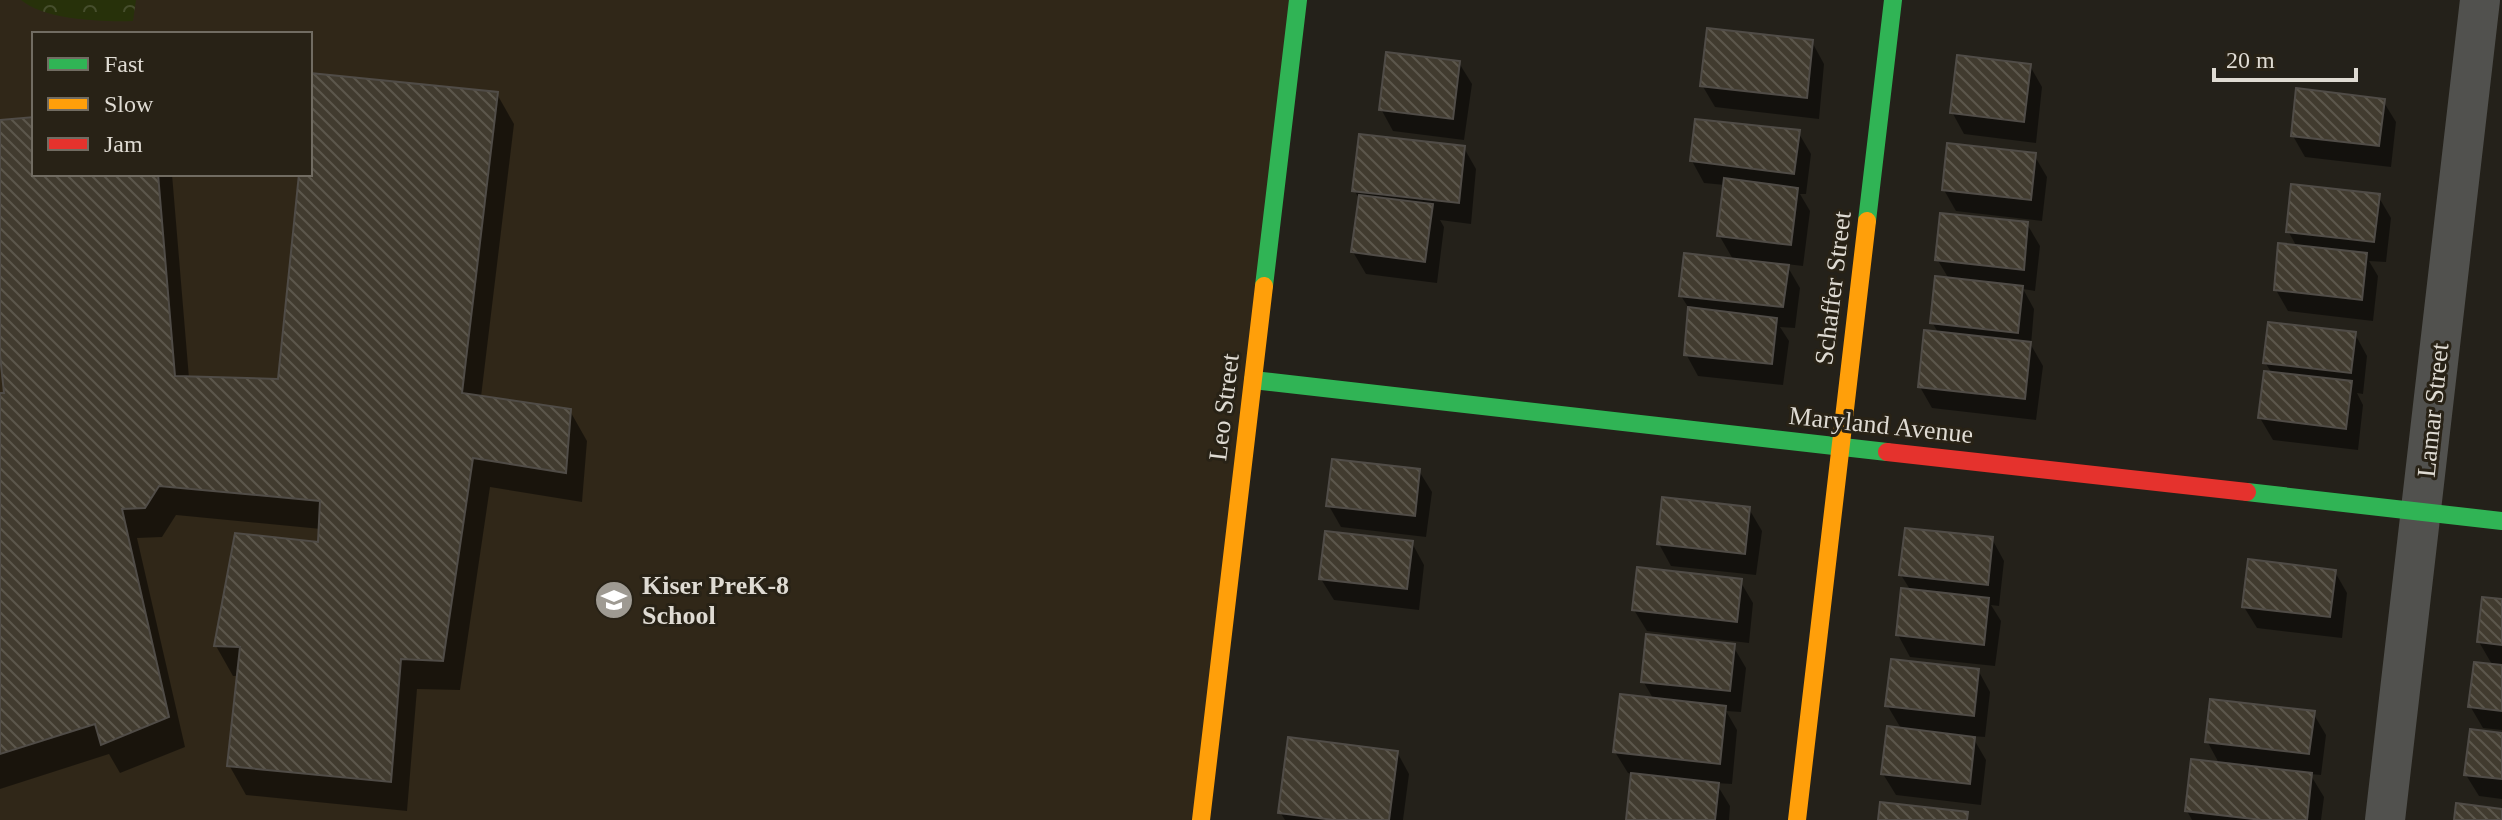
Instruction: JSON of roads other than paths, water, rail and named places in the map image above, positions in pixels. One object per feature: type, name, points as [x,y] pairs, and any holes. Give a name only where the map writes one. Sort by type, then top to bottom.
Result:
[{"type":"street","name":"Leo Street","points":[[1201,820],[1298,0]]},
{"type":"street","name":"Schaffer Street","points":[[1797,820],[1893,0]]},
{"type":"street","name":"Lamar Street","points":[[2385,820],[2480,0]]},
{"type":"street","name":"Maryland Avenue","points":[[1253,380],[2502,521]]},
{"type":"place","name":"Kiser PreK-8 School","points":[[614,600]]}]
